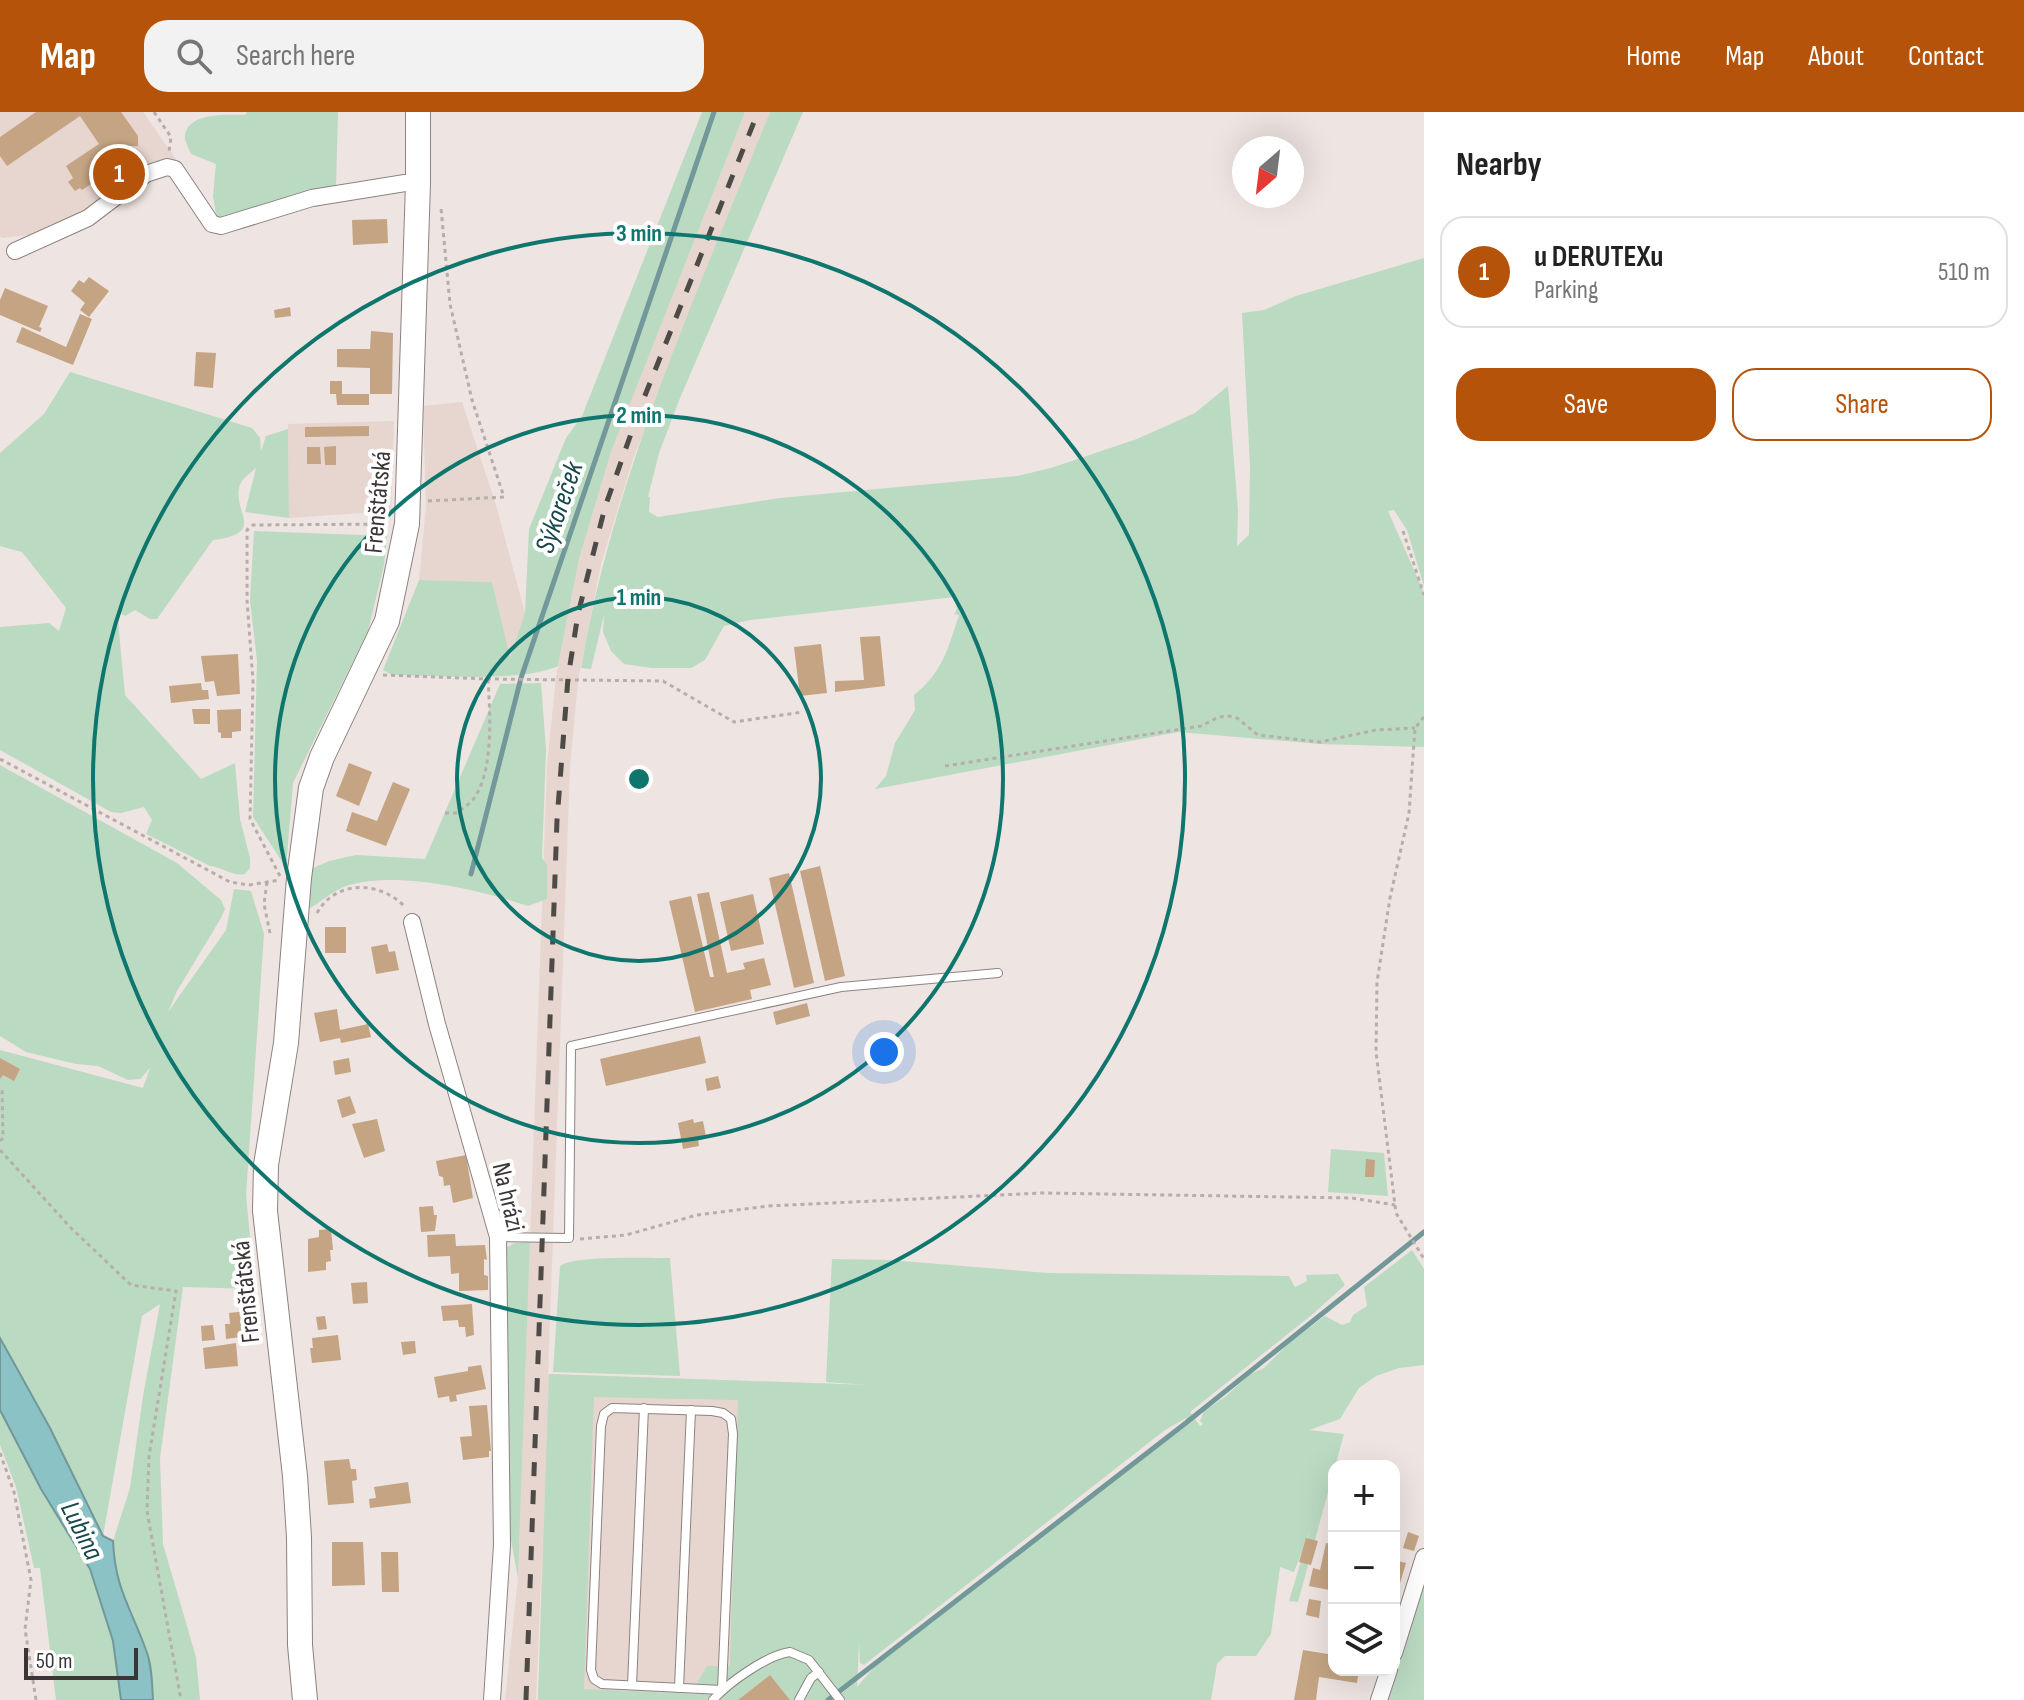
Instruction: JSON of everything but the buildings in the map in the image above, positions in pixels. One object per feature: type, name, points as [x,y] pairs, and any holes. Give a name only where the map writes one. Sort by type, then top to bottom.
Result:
[{"type":"main road","name":"Frenštátská","points":[[305,1700],[300,1645],[295,1476],[265,1211],[266,1165],[306,916],[290,879],[305,829],[316,772],[387,621],[408,513],[418,112]]},
{"type":"street","points":[[15,251],[88,218],[146,174],[167,167],[175,169],[212,224],[221,226],[312,198],[418,183]]},
{"type":"street","name":"Na hrázi","points":[[412,922],[437,1024],[498,1237],[502,1545],[492,1700]]},
{"type":"street","points":[[1400,1634],[1424,1557]]},
{"type":"street","points":[[1379,1700],[1387,1676]]},
{"type":"lane","points":[[498,1237],[569,1238],[571,1046],[841,987],[998,973]]},
{"type":"lane","points":[[612,1408],[691,1410],[723,1413],[731,1419],[733,1434],[722,1690],[602,1684],[594,1679],[591,1670],[601,1426],[604,1414],[612,1408]]},
{"type":"lane","points":[[632,1685],[644,1408]]},
{"type":"lane","points":[[679,1688],[691,1410]]},
{"type":"lane","points":[[713,1700],[722,1690],[763,1663],[787,1652],[806,1658],[840,1699]]},
{"type":"lane","points":[[799,1700],[811,1678],[819,1672]]},
{"type":"path","points":[[154,112],[171,137],[167,167]]},
{"type":"path","points":[[0,759],[230,882],[249,885],[290,879],[250,819],[253,681],[247,600],[247,530],[253,525],[408,513],[504,497],[472,400],[450,304],[441,208]]},
{"type":"path","points":[[1403,531],[1424,595]]},
{"type":"path","points":[[366,668],[391,677],[663,681],[734,722],[803,712]]},
{"type":"path","points":[[445,813],[457,813],[475,797],[486,765],[490,726],[488,679]]},
{"type":"path","points":[[945,766],[1178,727],[1201,726],[1219,717],[1229,716],[1237,718],[1258,735],[1320,742],[1376,730],[1415,728]]},
{"type":"path","points":[[1424,717],[1415,728],[1409,813],[1390,898],[1377,982],[1376,1052],[1396,1213],[1424,1259]]},
{"type":"path","points":[[267,882],[264,904],[270,933]]},
{"type":"path","points":[[306,916],[329,898],[346,890],[375,887],[393,895],[405,907],[412,922]]},
{"type":"path","points":[[0,1141],[3,1138],[2,1087]]},
{"type":"path","points":[[0,1150],[70,1227],[131,1285],[183,1291]]},
{"type":"path","points":[[569,1238],[626,1235],[697,1215],[768,1206],[1042,1193],[1352,1198],[1395,1205]]},
{"type":"path","points":[[176,1291],[149,1456],[147,1511],[181,1700]]},
{"type":"path","points":[[0,1453],[14,1492],[31,1580],[25,1629],[36,1700]]},
{"type":"shaded area","points":[[0,112],[143,112],[178,162],[89,210],[29,235],[2,238]]},
{"type":"shaded area","points":[[745,112],[770,112],[633,459],[601,564],[578,680],[570,767],[548,1374],[868,1385],[856,1700],[538,1700],[543,1528],[536,1700],[505,1700],[518,1578],[547,766],[556,677],[579,559],[611,452]]},
{"type":"shaded area","points":[[462,402],[496,505],[525,613],[509,659],[492,582],[419,580],[426,507],[423,406]]},
{"type":"shaded area","points":[[394,421],[391,511],[289,518],[288,424]]},
{"type":"green space","points":[[247,112],[338,112],[336,187],[217,220],[213,196],[216,164],[191,154],[185,135],[194,122],[201,119],[245,115]]},
{"type":"green space","points":[[702,112],[745,112],[611,452],[579,559],[558,666],[523,675],[478,677],[392,675],[383,670],[419,580],[492,582],[510,657],[525,613],[529,529],[566,438],[582,416]]},
{"type":"green space","points":[[770,112],[803,112],[680,398],[659,453],[648,497],[649,512],[658,517],[780,498],[1017,476],[1137,439],[1195,413],[1228,386],[1238,511],[1237,546],[1249,535],[1250,465],[1242,313],[1264,310],[1296,296],[1424,258],[1424,586],[1407,530],[1394,510],[1388,511],[1424,593],[1424,747],[1320,744],[1178,732],[875,789],[886,776],[895,743],[915,710],[914,695],[938,669],[947,649],[959,615],[954,614],[957,609],[955,597],[750,620],[724,626],[705,660],[691,668],[624,664],[611,651],[603,632],[604,615],[591,669],[581,668],[614,525],[636,455],[660,386]]},
{"type":"green space","points":[[70,372],[252,428],[260,438],[261,451],[266,436],[288,429],[289,518],[245,512],[256,468],[243,479],[239,488],[243,527],[239,533],[213,540],[157,619],[150,619],[135,610],[125,616],[117,611],[125,695],[201,779],[235,763],[240,819],[250,858],[250,868],[245,874],[210,866],[146,834],[152,820],[144,807],[121,813],[111,812],[0,750],[0,627],[49,623],[59,631],[66,608],[22,552],[0,546],[0,453],[44,414]]},
{"type":"green space","points":[[254,531],[387,536],[384,565],[368,631],[293,783],[286,868],[253,817],[257,661],[250,600]]},
{"type":"green space","points":[[541,683],[546,750],[542,858],[547,865],[547,899],[528,906],[439,884],[369,881],[337,890],[307,910],[309,870],[329,861],[356,855],[425,859],[500,684]]},
{"type":"green space","points":[[0,765],[177,863],[221,900],[225,909],[221,918],[177,991],[168,1012],[226,930],[234,889],[251,891],[264,934],[246,1195],[255,1289],[183,1287],[160,1458],[163,1544],[196,1657],[200,1700],[153,1700],[148,1653],[122,1596],[114,1562],[113,1541],[130,1488],[160,1304],[142,1316],[103,1536],[50,1428],[0,1338],[0,1050],[143,1088],[150,1068],[140,1079],[128,1080],[98,1066],[26,1052],[0,1036]]},
{"type":"green space","points":[[1331,1149],[1384,1153],[1388,1196],[1328,1192]]},
{"type":"green space","points":[[530,1242],[518,1578],[504,1501],[503,1249],[515,1243]]},
{"type":"green space","points":[[1412,1250],[1424,1269],[1424,1365],[1399,1368],[1376,1376],[1359,1388],[1340,1419],[1309,1430],[1344,1434],[1337,1460],[1328,1460],[1328,1492],[1298,1602],[1289,1601],[1310,1531],[1294,1572],[1280,1567],[1271,1634],[1256,1656],[1225,1656],[1217,1664],[1211,1700],[790,1700],[770,1675],[738,1700],[538,1700],[549,1374],[868,1385],[826,1382],[832,1259],[889,1260],[1048,1273],[1289,1276],[1295,1287],[1307,1281],[1306,1275],[1338,1274],[1345,1285],[1190,1412],[1200,1426],[1204,1411],[1250,1374],[1264,1368],[1291,1341],[1325,1316],[1342,1325],[1350,1322],[1353,1315],[1367,1306],[1364,1287]],"holes":[[[594,1397],[738,1400],[730,1666],[707,1666],[697,1683],[697,1694],[584,1689]],[[1186,1418],[1189,1423],[874,1667],[857,1687],[859,1643],[860,1663],[864,1665],[1165,1430]]]},
{"type":"green space","points":[[670,1258],[680,1376],[553,1372],[560,1266],[580,1260]]},
{"type":"green space","points":[[0,1410],[41,1489],[90,1569],[113,1641],[121,1700],[56,1700],[40,1568],[34,1568],[16,1487],[0,1445]]},
{"type":"green space","points":[[1424,1575],[1424,1700],[1386,1700],[1393,1676],[1400,1676],[1400,1654]]},
{"type":"water","name":"Lubina","points":[[0,1338],[50,1428],[103,1536],[113,1541],[120,1586],[148,1656],[153,1700],[121,1700],[113,1641],[90,1569],[41,1489],[0,1410]]},
{"type":"waterway","name":"Sýkoreček","points":[[471,874],[521,678],[714,112]]},
{"type":"waterway","points":[[828,1700],[1182,1426],[1424,1232]]},
{"type":"railway","points":[[526,1700],[557,820],[568,678],[578,614],[605,507],[642,403],[758,112]]},
{"type":"place","name":"u DERUTEXu","points":[[119,174]]}]
